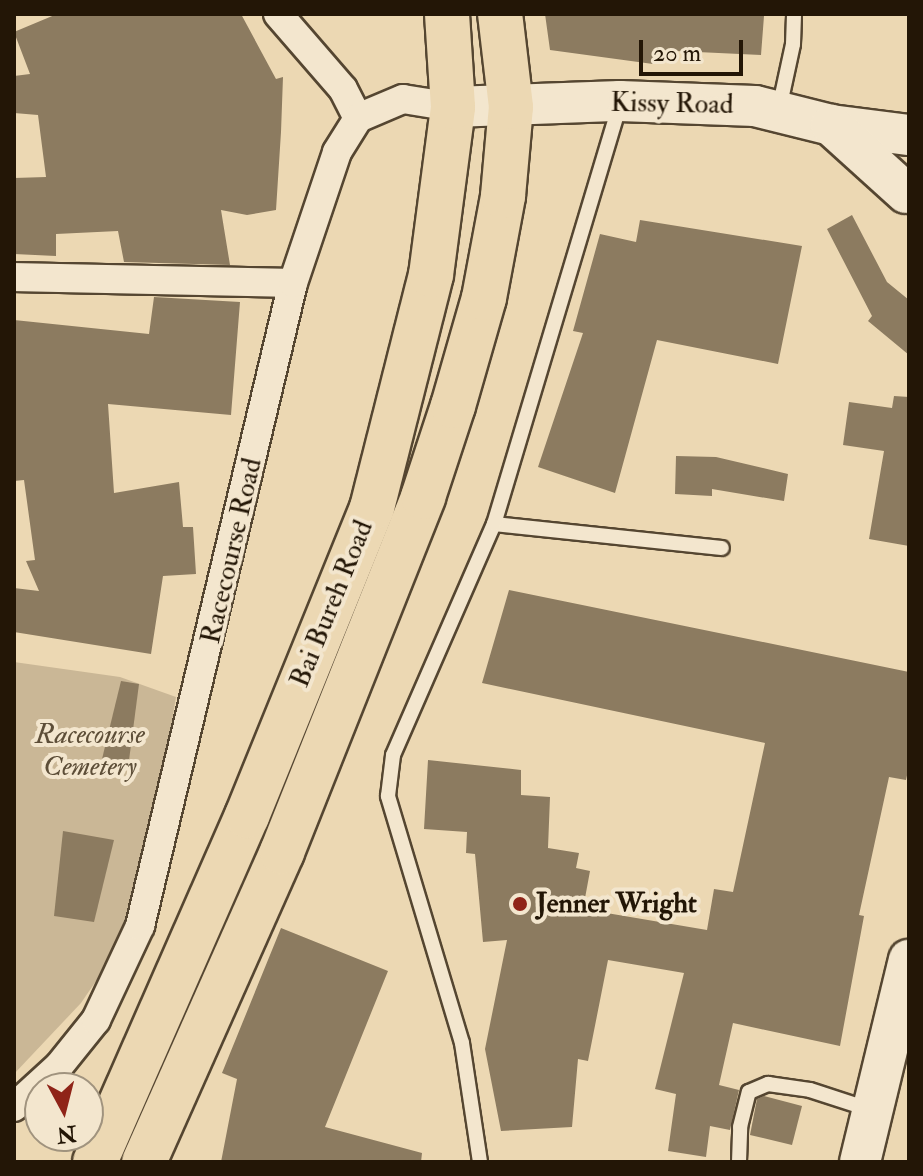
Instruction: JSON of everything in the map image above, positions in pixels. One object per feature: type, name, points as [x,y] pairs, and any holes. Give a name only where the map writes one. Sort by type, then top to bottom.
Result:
[{"type":"highway","name":"Bai Bureh Road","points":[[95,1162],[247,816],[372,508],[431,275],[453,107],[447,14]]},
{"type":"highway","points":[[144,1162],[282,852],[423,497],[484,298],[503,196],[511,107],[500,14]]},
{"type":"main road","name":"Kissy Road","points":[[511,107],[620,101],[779,110],[831,125],[909,135]]},
{"type":"main road","points":[[453,107],[511,107]]},
{"type":"main road","name":"Kissy Road","points":[[831,125],[908,196]]},
{"type":"main road","points":[[860,1162],[909,960]]},
{"type":"street","points":[[278,14],[343,89],[358,118],[403,99],[453,107]]},
{"type":"street","name":"Racecourse Road","points":[[14,1107],[59,1066],[96,1020],[140,926],[293,283],[337,152],[358,118]]},
{"type":"street","points":[[14,277],[293,283]]},
{"type":"lane","points":[[779,110],[793,44],[794,14]]},
{"type":"lane","points":[[480,1162],[462,1043],[388,796],[398,741],[494,524],[620,101]]},
{"type":"lane","points":[[494,524],[722,548]]},
{"type":"lane","points":[[739,1162],[740,1127],[749,1092],[768,1084],[810,1090],[872,1110]]},
{"type":"green space","name":"Racecourse Cemetery","points":[[14,662],[120,677],[176,697],[139,918],[81,1003],[14,1074]]},
{"type":"building","points":[[57,14],[241,14],[276,79],[283,77],[281,132],[276,210],[247,215],[221,210],[230,265],[124,262],[118,231],[56,234],[56,256],[14,254],[14,178],[46,177],[38,115],[14,113],[14,76],[30,74],[14,32]]},
{"type":"building","points":[[545,14],[757,14],[764,16],[761,55],[655,50],[653,64],[550,50]]},
{"type":"building","points":[[852,215],[887,282],[909,300],[909,355],[868,321],[872,316],[827,229]]},
{"type":"building","points":[[640,220],[802,246],[778,364],[657,340],[615,493],[538,467],[583,333],[573,331],[600,234],[636,242]]},
{"type":"building","points":[[154,297],[240,302],[231,415],[108,404],[114,493],[179,482],[183,527],[193,527],[196,574],[163,576],[151,654],[14,632],[14,588],[39,591],[26,561],[35,560],[24,480],[14,481],[14,320],[149,334]]},
{"type":"building","points":[[894,396],[909,397],[909,546],[869,539],[884,451],[843,445],[849,402],[892,408]]},
{"type":"building","points":[[676,456],[716,457],[788,474],[784,501],[712,489],[712,496],[675,494]]},
{"type":"building","points":[[509,590],[909,672],[909,766],[906,780],[889,777],[859,915],[864,916],[840,1046],[733,1023],[719,1085],[739,1090],[730,1130],[710,1126],[706,1157],[668,1151],[676,1094],[655,1089],[684,973],[608,960],[588,1061],[578,1059],[572,1127],[501,1131],[485,1049],[507,940],[483,942],[475,854],[466,853],[467,832],[424,829],[428,760],[521,770],[521,795],[550,797],[548,848],[579,853],[576,868],[590,871],[583,909],[707,930],[714,889],[733,892],[765,743],[482,683]]},
{"type":"building","points":[[121,681],[139,684],[128,768],[102,759]]},
{"type":"building","points":[[63,831],[114,840],[94,922],[54,916]]},
{"type":"building","points":[[281,928],[388,971],[325,1127],[422,1153],[421,1162],[221,1162],[237,1079],[222,1073]]},
{"type":"building","points":[[764,1096],[802,1106],[792,1145],[750,1135],[757,1099]]},
{"type":"place","name":"Jenner Wright","points":[[520,904]]}]
